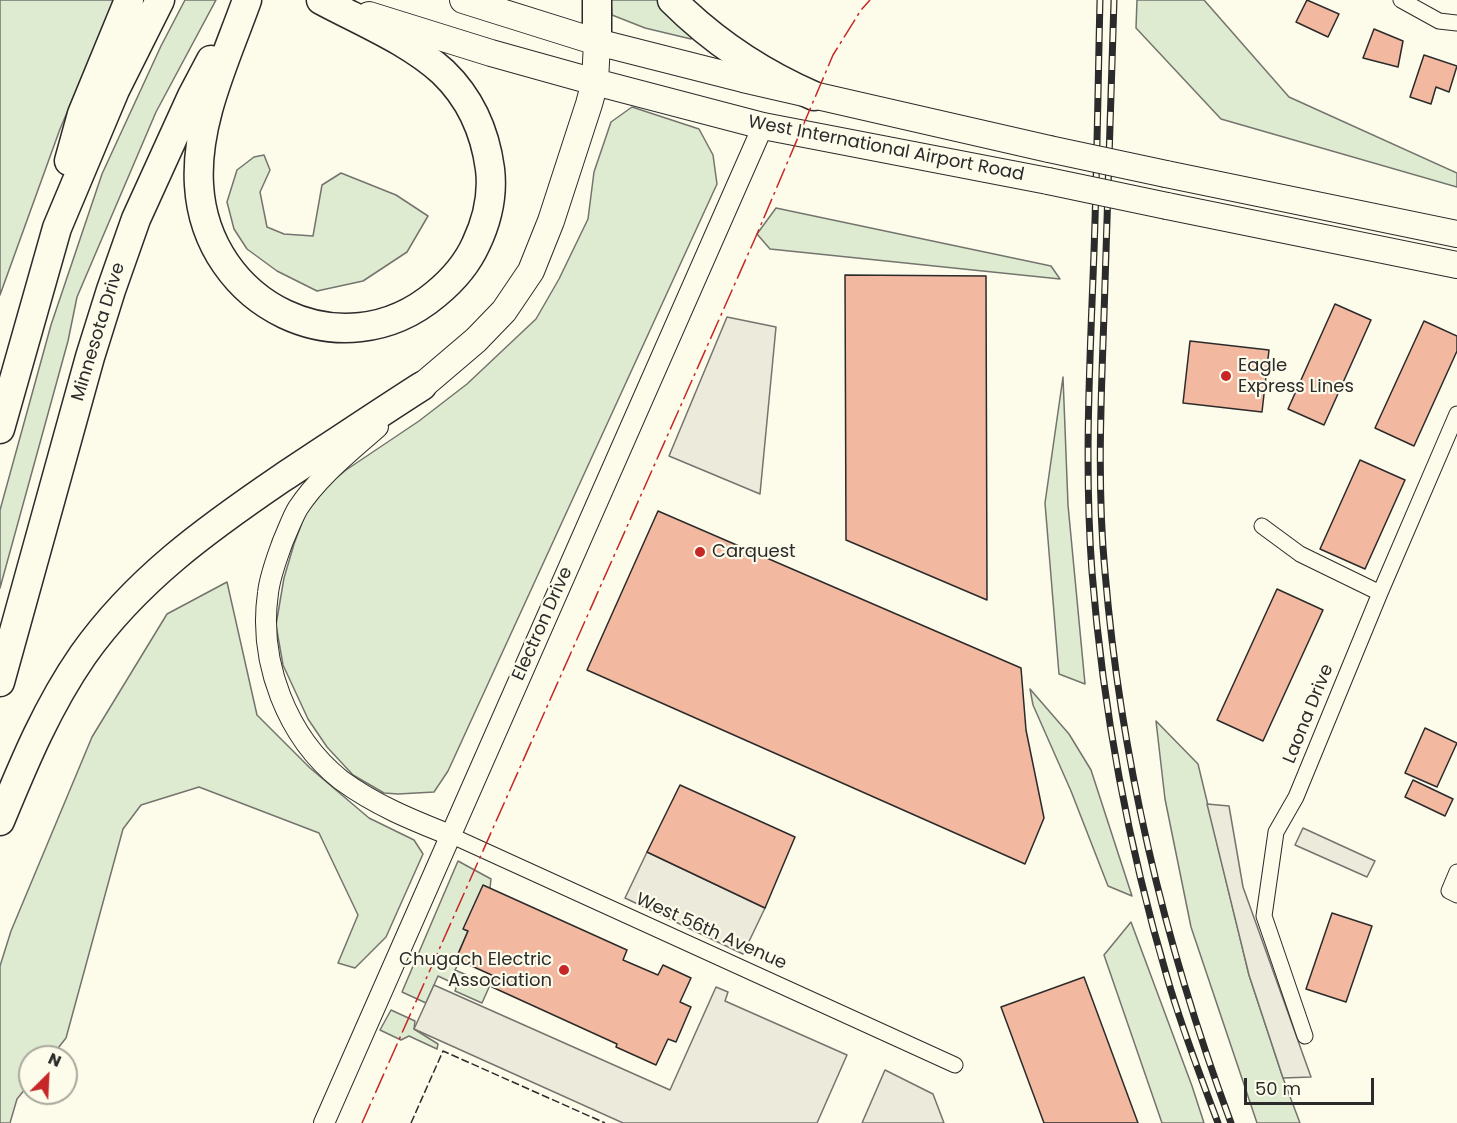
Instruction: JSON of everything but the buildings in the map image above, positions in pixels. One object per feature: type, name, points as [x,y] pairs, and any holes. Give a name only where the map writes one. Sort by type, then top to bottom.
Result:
[{"type":"highway","points":[[0,429],[57,228],[66,173],[82,114],[129,0]]},
{"type":"highway","points":[[57,228],[115,90],[160,0]]},
{"type":"highway","points":[[245,0],[205,124],[199,153],[202,212],[211,241],[235,278],[252,295],[273,309],[297,320],[323,326],[352,328],[403,316],[425,303],[452,281],[470,258],[482,233],[489,205],[491,178],[480,124],[465,97],[442,72],[412,48],[322,0]]},
{"type":"highway","name":"Minnesota Drive","points":[[0,682],[90,357],[121,260],[136,219],[192,96],[245,0]]},
{"type":"highway","points":[[597,0],[597,42]]},
{"type":"highway","points":[[672,0],[709,34],[734,52],[779,81],[814,96]]},
{"type":"highway","points":[[0,821],[32,745],[57,695],[84,654],[137,590],[180,551],[242,505],[422,386]]},
{"type":"main road","name":"West International Airport Road","points":[[322,0],[469,47],[763,126],[1048,181],[1457,265]]},
{"type":"main road","name":"West International Airport Road","points":[[463,0],[597,42],[814,96],[1049,149],[1457,234]]},
{"type":"main road","points":[[422,386],[476,340],[504,311],[531,271],[551,221],[595,82],[597,42]]},
{"type":"main road","points":[[763,126],[786,104],[814,96]]},
{"type":"street","points":[[1401,0],[1439,21],[1457,23]]},
{"type":"street","name":"Electron Drive","points":[[324,1123],[763,126]]},
{"type":"street","points":[[422,386],[328,471],[298,509],[274,563],[267,593],[267,650],[285,709],[317,757],[340,779],[373,802],[450,835]]},
{"type":"street","name":"Laona Drive","points":[[1305,1036],[1264,916],[1275,832],[1296,797],[1457,414]]},
{"type":"street","points":[[1262,526],[1300,554],[1380,593]]},
{"type":"street","name":"West 56th Avenue","points":[[450,835],[955,1065]]},
{"type":"street","points":[[1453,893],[1457,872]]},
{"type":"green space","points":[[0,0],[115,0],[60,129],[0,295]]},
{"type":"green space","points":[[185,0],[216,0],[156,112],[77,297],[68,341],[0,588],[0,510],[51,325],[102,174],[161,46]]},
{"type":"green space","points":[[611,0],[662,0],[694,33],[691,39],[645,28],[612,15]]},
{"type":"green space","points":[[1137,0],[1204,0],[1289,97],[1457,173],[1457,187],[1221,119],[1136,28]]},
{"type":"green space","points":[[632,107],[699,129],[713,155],[717,184],[448,771],[434,792],[384,793],[353,775],[327,747],[308,719],[283,665],[276,625],[284,578],[294,544],[311,499],[346,470],[419,421],[467,384],[536,319],[559,279],[588,219],[594,172],[611,122]]},
{"type":"green space","points":[[264,155],[270,170],[260,192],[267,227],[284,234],[313,236],[322,185],[341,173],[396,195],[428,216],[407,252],[363,281],[317,291],[277,271],[247,249],[234,229],[227,202],[237,170],[254,157]]},
{"type":"green space","points":[[776,208],[1051,266],[1060,279],[770,249],[757,234]]},
{"type":"green space","points":[[1063,377],[1068,505],[1085,684],[1059,674],[1045,503]]},
{"type":"green space","points":[[227,582],[257,715],[310,768],[369,818],[414,840],[423,854],[386,937],[355,968],[338,963],[358,915],[319,833],[199,787],[141,805],[123,829],[66,1038],[60,1045],[18,1045],[18,1098],[10,1123],[0,1123],[0,966],[11,931],[92,737],[167,614]]},
{"type":"green space","points":[[1030,689],[1069,734],[1091,770],[1132,896],[1108,886],[1071,791],[1033,705]]},
{"type":"green space","points":[[1156,721],[1198,764],[1249,975],[1300,1123],[1257,1123],[1191,927],[1165,799]]},
{"type":"green space","points":[[458,861],[491,879],[490,888],[464,929],[468,931],[456,958],[460,961],[455,970],[490,985],[482,1003],[455,991],[457,985],[438,976],[426,1003],[402,992]]},
{"type":"green space","points":[[1131,922],[1204,1123],[1162,1123],[1104,955]]},
{"type":"green space","points":[[391,1010],[415,1021],[414,1029],[438,1044],[437,1049],[409,1036],[401,1040],[380,1030]]},
{"type":"shaded area","points":[[727,317],[776,327],[760,494],[669,456]]},
{"type":"shaded area","points":[[1207,804],[1229,806],[1243,887],[1311,1077],[1283,1078],[1249,975]]},
{"type":"shaded area","points":[[1303,828],[1375,861],[1367,877],[1295,845]]},
{"type":"shaded area","points":[[647,852],[765,908],[743,954],[625,898]]},
{"type":"shaded area","points":[[434,985],[670,1090],[716,987],[728,992],[725,1001],[847,1055],[817,1123],[623,1123],[414,1029]]},
{"type":"shaded area","points":[[885,1070],[933,1094],[944,1123],[862,1123]]},
{"type":"railway","points":[[1100,0],[1088,452],[1092,572],[1097,623],[1110,726],[1140,877],[1172,995],[1218,1123]]},
{"type":"railway","points":[[1114,0],[1100,444],[1101,508],[1112,643],[1134,783],[1166,921],[1207,1056],[1231,1123]]},
{"type":"fence","points":[[411,1123],[443,1051],[605,1123]]},
{"type":"power","points":[[362,1123],[757,234],[833,55],[861,10],[870,0]]},
{"type":"place","name":"Eagle Express Lines","points":[[1226,376]]},
{"type":"place","name":"Carquest","points":[[700,552]]},
{"type":"place","name":"Chugach Electric Association","points":[[564,970]]}]
